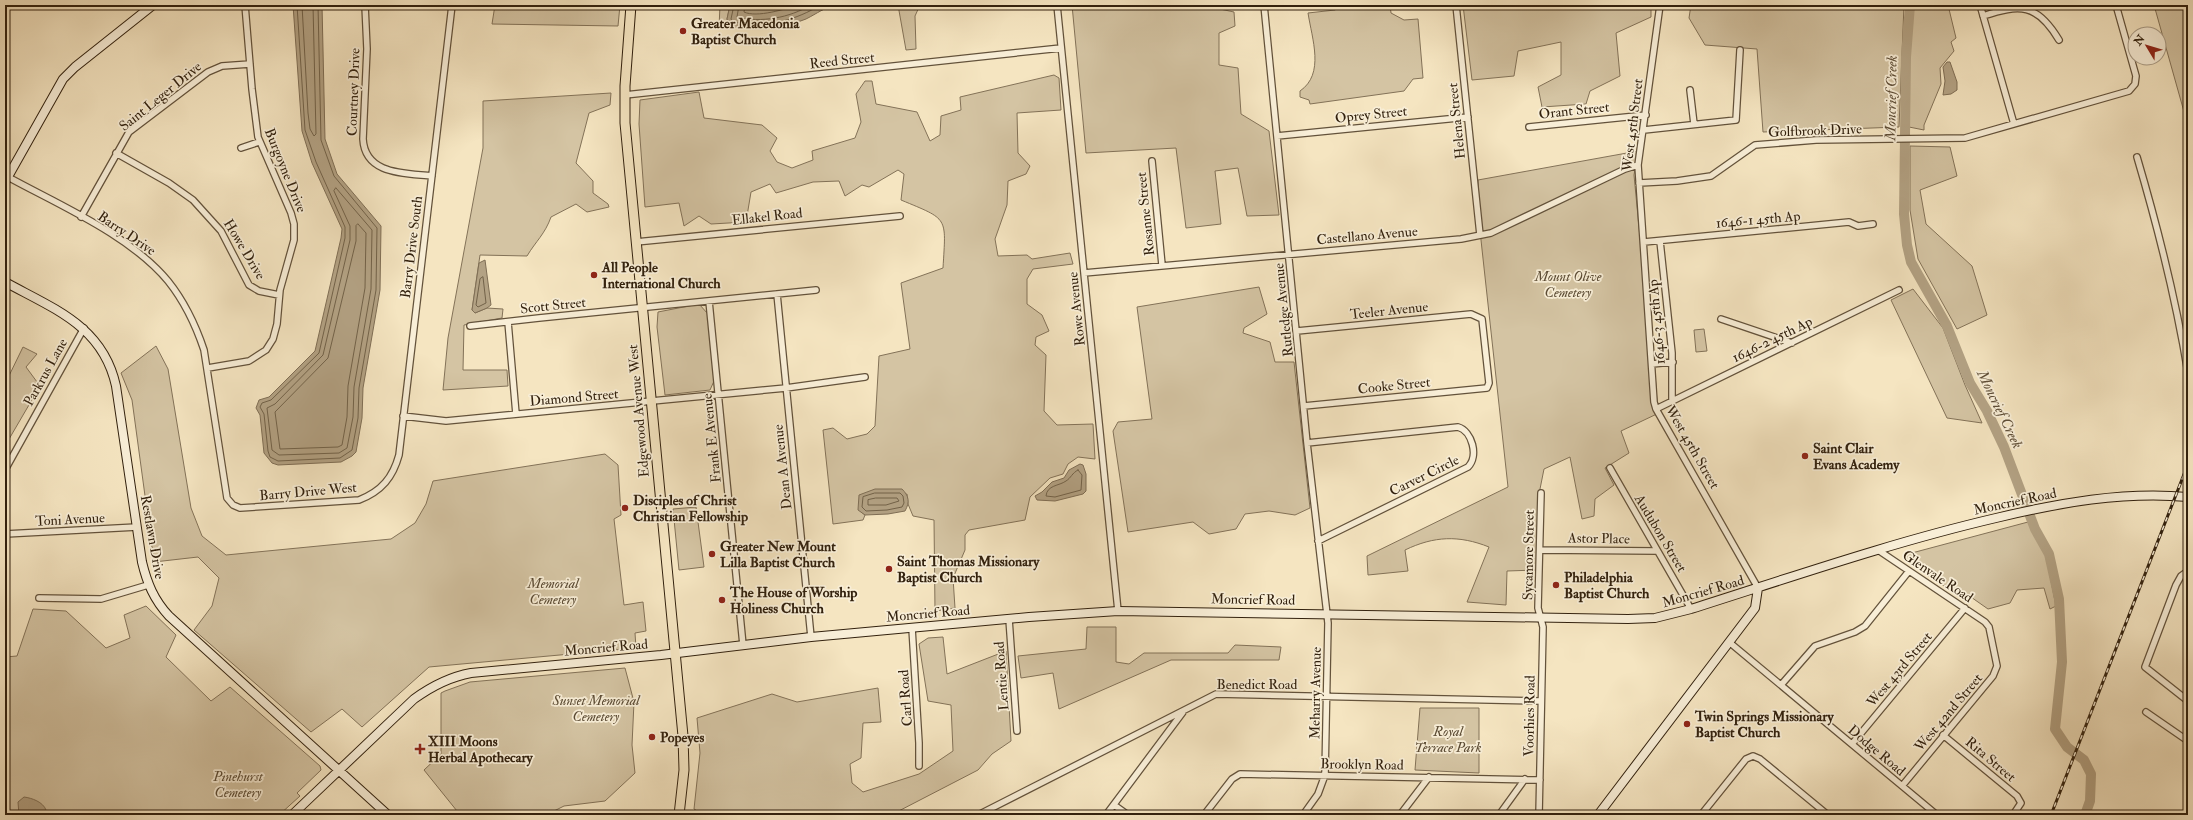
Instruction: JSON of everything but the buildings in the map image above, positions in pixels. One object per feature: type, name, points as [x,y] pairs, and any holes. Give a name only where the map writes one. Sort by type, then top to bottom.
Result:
[{"type":"main road","points":[[6,180],[63,79],[75,67],[154,5]]},
{"type":"main road","name":"Edgewood Avenue West","points":[[631,5],[624,95],[625,123],[676,653],[684,753],[683,781],[679,815]]},
{"type":"main road","name":"Restlawn Drive","points":[[5,282],[61,313],[84,328],[101,349],[114,376],[137,527],[148,585],[157,602],[169,616],[388,815]]},
{"type":"main road","name":"Moncrief Road","points":[[292,815],[414,699],[426,690],[448,678],[483,671],[676,653],[811,637],[1009,619],[1118,611],[1326,613],[1541,618],[1655,618],[1691,609],[1878,550],[2016,513],[2118,496],[2188,497]]},
{"type":"main road","points":[[1598,815],[1755,608],[1758,588]]},
{"type":"street","name":"Burgoyne Drive","points":[[208,368],[248,361],[266,350],[273,339],[277,324],[279,295],[294,240],[294,224],[259,142],[255,125],[246,5]]},
{"type":"street","name":"Courtney Drive","points":[[365,5],[367,48],[363,139],[365,152],[374,163],[387,170],[432,176]]},
{"type":"street","name":"Barry Drive South","points":[[382,488],[396,466],[452,5]]},
{"type":"street","name":"Rowe Avenue","points":[[1057,5],[1118,611]]},
{"type":"street","name":"Rutledge Avenue","points":[[1264,5],[1307,443],[1326,613]]},
{"type":"street","name":"Helena Street","points":[[1456,5],[1480,235]]},
{"type":"street","name":"West 45th Street","points":[[1660,5],[1638,165],[1656,409],[1758,588]]},
{"type":"street","points":[[1980,5],[2014,124]]},
{"type":"street","name":"Golfbrook Drive","points":[[1639,183],[1711,176],[1755,145],[1816,140],[1912,140],[1966,138],[2129,92],[2136,84],[2136,76],[2116,5]]},
{"type":"street","points":[[1983,16],[2012,8],[2032,11],[2048,22],[2059,40]]},
{"type":"street","name":"Reed Street","points":[[624,95],[1061,48]]},
{"type":"street","points":[[1644,130],[1736,120],[1740,50]]},
{"type":"street","name":"Saint Leger Drive","points":[[81,217],[129,132],[208,72],[222,66],[250,64]]},
{"type":"street","points":[[1690,90],[1694,124]]},
{"type":"street","name":"Orant Street","points":[[1529,127],[1646,115]]},
{"type":"street","name":"Oprey Street","points":[[1277,136],[1468,117]]},
{"type":"street","points":[[241,148],[259,142]]},
{"type":"street","name":"Howe Drive","points":[[116,154],[169,183],[193,200],[221,231],[249,285],[259,291],[279,295]]},
{"type":"street","points":[[2137,157],[2148,191],[2180,326],[2188,373]]},
{"type":"street","name":"Rosanne Street","points":[[1152,161],[1162,265]]},
{"type":"street","name":"Castellano Avenue","points":[[1084,273],[1289,255],[1491,233],[1625,169],[1638,165]]},
{"type":"street","name":"Barry Drive","points":[[6,180],[81,217],[138,252],[168,281],[186,308],[196,328],[208,368],[228,498],[233,505]]},
{"type":"street","name":"Ellakel Road","points":[[636,242],[900,216]]},
{"type":"street","name":"1646-1 45th Ap","points":[[1644,242],[1849,222],[1858,226],[1873,224]]},
{"type":"street","name":"1646-3 45th Ap","points":[[1660,241],[1673,362],[1672,401]]},
{"type":"street","name":"Scott Street","points":[[470,326],[816,290]]},
{"type":"street","name":"1646-2 45th Ap","points":[[1656,409],[1899,290]]},
{"type":"street","name":"Dean A Avenue","points":[[777,294],[811,637]]},
{"type":"street","name":"Frank E Avenue","points":[[710,301],[743,644]]},
{"type":"street","name":"Teeler Avenue","points":[[1297,331],[1471,314],[1482,319],[1489,383],[1487,388]]},
{"type":"street","points":[[1721,319],[1792,343]]},
{"type":"street","points":[[508,322],[516,414]]},
{"type":"street","name":"Parkrus Lane","points":[[5,470],[84,328]]},
{"type":"street","points":[[1652,364],[1673,362]]},
{"type":"street","name":"Diamond Street","points":[[403,416],[446,421],[786,388],[865,377]]},
{"type":"street","name":"Cooke Street","points":[[1304,406],[1487,388]]},
{"type":"street","name":"Carver Circle","points":[[1307,443],[1458,427],[1466,431],[1470,436],[1474,455],[1474,460],[1468,467],[1318,541]]},
{"type":"street","name":"Audubon Street","points":[[1610,468],[1691,609]]},
{"type":"street","name":"Barry Drive West","points":[[233,505],[240,508],[351,502],[367,497],[382,488]]},
{"type":"street","name":"Sycamore Street","points":[[1541,493],[1538,608],[1541,618]]},
{"type":"street","name":"Toni Avenue","points":[[5,534],[137,527]]},
{"type":"street","name":"Astor Place","points":[[1540,550],[1657,551]]},
{"type":"street","name":"Glenvale Road","points":[[1878,550],[1965,608],[1989,626],[1997,666],[1996,671]]},
{"type":"street","points":[[1781,685],[1814,646],[1855,632],[1865,626],[1909,571]]},
{"type":"street","points":[[2188,571],[2181,576],[2176,585],[2145,667],[2188,701]]},
{"type":"street","points":[[38,598],[101,599],[148,585]]},
{"type":"street","name":"West 43rd Street","points":[[1852,744],[1965,608]]},
{"type":"street","name":"Meharry Avenue","points":[[1303,815],[1318,794],[1325,775],[1327,697],[1326,613]]},
{"type":"street","name":"Voorhies Road","points":[[1539,815],[1543,627],[1541,618]]},
{"type":"street","name":"Lentie Road","points":[[1009,619],[1017,731]]},
{"type":"street","name":"Carl Road","points":[[912,628],[919,766]]},
{"type":"street","name":"Dodge Road","points":[[1729,642],[1937,815]]},
{"type":"street","name":"West 42nd Street","points":[[1902,786],[1996,671]]},
{"type":"street","name":"Benedict Road","points":[[978,815],[1211,696],[1220,694],[1541,701]]},
{"type":"street","points":[[1106,815],[1184,710]]},
{"type":"street","points":[[2146,712],[2188,741]]},
{"type":"street","name":"Rita Street","points":[[1943,735],[2017,796],[2021,802],[2013,815]]},
{"type":"street","points":[[1710,815],[1703,813],[1746,759],[1753,756],[1760,759],[1828,815]]},
{"type":"street","name":"Brooklyn Road","points":[[1204,815],[1232,779],[1240,774],[1540,780]]},
{"type":"street","points":[[1400,815],[1429,777]]},
{"type":"street","points":[[1499,815],[1525,779]]},
{"type":"street","points":[[1114,805],[1128,815]]},
{"type":"green space","points":[[495,5],[620,5],[618,26],[492,24]]},
{"type":"green space","points":[[720,5],[730,5],[727,19],[730,27],[719,28]]},
{"type":"green space","points":[[898,5],[920,5],[915,16],[916,49],[906,50]]},
{"type":"green space","points":[[1072,5],[1219,5],[1220,9],[1234,12],[1235,26],[1219,33],[1219,65],[1238,68],[1241,114],[1269,131],[1279,215],[1247,216],[1238,168],[1215,171],[1221,224],[1186,228],[1176,148],[1086,153]]},
{"type":"green space","points":[[1342,5],[1390,5],[1391,13],[1404,20],[1418,19],[1423,78],[1413,79],[1404,91],[1310,104],[1309,100],[1300,97],[1300,91],[1308,84],[1315,66],[1314,45],[1308,13],[1335,10]]},
{"type":"green space","points":[[1463,5],[1651,5],[1651,17],[1616,33],[1620,76],[1590,91],[1586,104],[1542,107],[1538,87],[1561,75],[1561,42],[1518,51],[1514,76],[1472,80]]},
{"type":"green space","points":[[1691,5],[1904,5],[1899,127],[1763,132],[1757,49],[1705,45],[1689,18]]},
{"type":"green space","points":[[1914,5],[1948,5],[1956,38],[1951,42],[1954,51],[1940,68],[1941,84],[1924,125],[1924,130],[1909,127],[1908,58]]},
{"type":"green space","points":[[2154,5],[2188,5],[2188,126],[2167,51],[2167,26],[2160,26]]},
{"type":"green space","points":[[1054,75],[1059,78],[1061,110],[1017,113],[1018,153],[1030,166],[1026,174],[1008,181],[1007,205],[995,239],[998,256],[1027,255],[1032,259],[1070,253],[1073,264],[1033,269],[1027,279],[1027,304],[1042,315],[1049,331],[1036,337],[1035,345],[1046,355],[1044,411],[1057,425],[1093,424],[1095,459],[1078,457],[1068,464],[1063,474],[1050,478],[1030,497],[1025,520],[969,530],[965,535],[965,550],[953,578],[955,608],[935,611],[934,520],[913,516],[908,504],[907,494],[858,509],[865,515],[863,520],[833,524],[823,430],[833,428],[847,439],[867,434],[875,426],[879,356],[910,349],[901,283],[943,268],[944,229],[941,222],[928,212],[901,200],[904,174],[898,170],[869,187],[862,185],[845,196],[839,181],[813,182],[776,193],[770,184],[751,192],[746,222],[711,224],[699,216],[684,226],[679,203],[645,207],[639,124],[640,100],[699,92],[704,118],[762,125],[777,138],[770,151],[777,162],[792,168],[813,160],[812,151],[855,138],[861,122],[856,94],[865,81],[872,81],[876,104],[917,112],[930,141],[940,135],[941,116],[961,110],[960,97]]},
{"type":"green space","points":[[611,93],[610,105],[589,113],[576,163],[593,181],[593,193],[608,204],[609,207],[587,212],[576,204],[551,217],[543,233],[527,256],[480,255],[472,310],[475,313],[487,308],[503,309],[502,318],[464,325],[463,370],[507,370],[508,386],[443,390],[448,338],[483,148],[483,101]]},
{"type":"green space","points":[[1910,146],[1950,147],[1957,176],[1920,190],[1926,224],[1972,266],[1987,315],[1957,329],[1918,259],[1910,210]]},
{"type":"green space","name":"Mount Olive Cemetery","points":[[1638,151],[1634,175],[1640,238],[1645,237],[1657,401],[1661,412],[1621,431],[1629,453],[1605,468],[1614,485],[1595,499],[1594,516],[1582,519],[1570,457],[1544,469],[1539,494],[1537,570],[1507,571],[1506,605],[1467,602],[1489,547],[1467,540],[1436,540],[1416,545],[1405,550],[1408,571],[1368,575],[1367,556],[1508,487],[1481,240],[1478,180]]},
{"type":"green space","points":[[1259,287],[1267,314],[1244,328],[1243,333],[1270,342],[1275,362],[1294,362],[1310,508],[1295,515],[1269,511],[1245,514],[1236,529],[1209,534],[1193,522],[1128,532],[1113,431],[1118,422],[1152,419],[1137,307]]},
{"type":"green space","points":[[1913,289],[1943,328],[1965,385],[1982,423],[1947,418],[1891,300]]},
{"type":"green space","points":[[699,304],[708,314],[714,381],[710,390],[665,395],[657,327],[658,312]]},
{"type":"green space","points":[[1704,329],[1707,351],[1696,352],[1694,330]]},
{"type":"green space","name":"Memorial Cemetery","points":[[156,346],[168,369],[191,508],[202,536],[226,555],[391,539],[415,523],[426,504],[433,481],[605,454],[618,465],[621,515],[614,519],[624,605],[643,602],[646,631],[635,633],[636,648],[429,667],[362,727],[342,709],[311,732],[194,630],[212,606],[219,578],[198,557],[154,562],[132,400],[121,373]]},
{"type":"green space","points":[[23,347],[37,354],[26,367],[40,386],[5,446],[5,384]]},
{"type":"green space","points":[[696,507],[704,567],[679,570],[673,509]]},
{"type":"green space","points":[[2028,522],[2046,556],[2056,606],[2050,609],[2044,588],[2017,590],[2010,603],[1988,609],[1968,595],[1947,588],[1905,560],[1908,554]]},
{"type":"green space","name":"Pinehurst Cemetery","points":[[146,606],[176,635],[166,657],[211,701],[230,687],[320,766],[321,770],[297,793],[300,796],[279,815],[5,815],[5,657],[17,656],[33,609],[66,611],[106,648],[130,638],[124,615]]},
{"type":"green space","points":[[1087,627],[1116,627],[1116,662],[1129,664],[1144,653],[1228,653],[1235,645],[1281,647],[1279,660],[1171,660],[1059,709],[1053,673],[1021,678],[1018,656],[1086,649]]},
{"type":"green space","points":[[943,637],[947,674],[1006,651],[1011,741],[992,754],[978,770],[891,815],[704,815],[694,809],[700,753],[697,718],[772,694],[797,702],[878,688],[881,722],[863,723],[861,758],[850,764],[852,783],[863,792],[919,774],[953,751],[951,705],[928,701],[919,644],[928,638]]},
{"type":"green space","name":"Sunset Memorial Cemetery","points":[[625,668],[634,702],[632,745],[635,773],[605,801],[564,806],[546,815],[454,815],[457,811],[424,770],[441,754],[441,693],[470,682]]},
{"type":"green space","name":"Royal Terrace Park","points":[[1420,708],[1479,708],[1479,773],[1415,770]]},
{"type":"water","points":[[293,5],[322,5],[325,139],[337,174],[381,226],[380,290],[363,388],[362,418],[356,452],[341,462],[278,465],[272,463],[264,453],[260,415],[256,408],[259,400],[269,397],[315,351],[342,229],[312,163],[302,131]]},
{"type":"water","points":[[730,5],[837,5],[824,9],[806,19],[790,24],[774,28],[758,29],[730,27],[727,19]]},
{"type":"water","points":[[1947,62],[1950,62],[1957,82],[1957,90],[1951,94],[1943,95],[1945,81],[1943,67]]},
{"type":"water","points":[[485,260],[491,305],[475,313],[472,310],[479,263]]},
{"type":"water","points":[[1080,464],[1083,465],[1086,474],[1086,491],[1083,494],[1055,501],[1037,500],[1035,496],[1042,492],[1052,482],[1064,478],[1069,470]]},
{"type":"water","points":[[875,489],[902,489],[908,499],[908,505],[905,511],[888,514],[865,515],[858,510],[859,495]]},
{"type":"water","points":[[24,797],[34,799],[45,807],[45,815],[19,815],[18,802]]},
{"type":"waterway","name":"Moncrief Creek","points":[[1910,5],[1906,57],[1904,214],[1907,245],[1911,262],[1947,326],[1970,383],[1987,411],[2004,447],[2035,529],[2049,554],[2059,599],[2062,662],[2055,729],[2067,747],[2084,760],[2091,774],[2090,801],[2085,815]]},
{"type":"railway","points":[[2051,815],[2188,464]]},
{"type":"place","name":"Greater Macedonia Baptist Church","points":[[683,31]]},
{"type":"place","name":"All People International Church","points":[[594,275]]},
{"type":"place","name":"Saint Clair Evans Academy","points":[[1805,456]]},
{"type":"place","name":"Disciples of Christ Christian Fellowship","points":[[625,508]]},
{"type":"place","name":"Greater New Mount Lilla Baptist Church","points":[[712,554]]},
{"type":"place","name":"Saint Thomas Missionary Baptist Church","points":[[889,569]]},
{"type":"place","name":"Philadelphia Baptist Church","points":[[1556,585]]},
{"type":"place","name":"The House of Worship Holiness Church","points":[[722,600]]},
{"type":"place","name":"Twin Springs Missionary Baptist Church","points":[[1687,724]]},
{"type":"place","name":"Popeyes","points":[[652,737]]},
{"type":"place","name":"XIII Moons Herbal Apothecary","points":[[420,749]]}]
